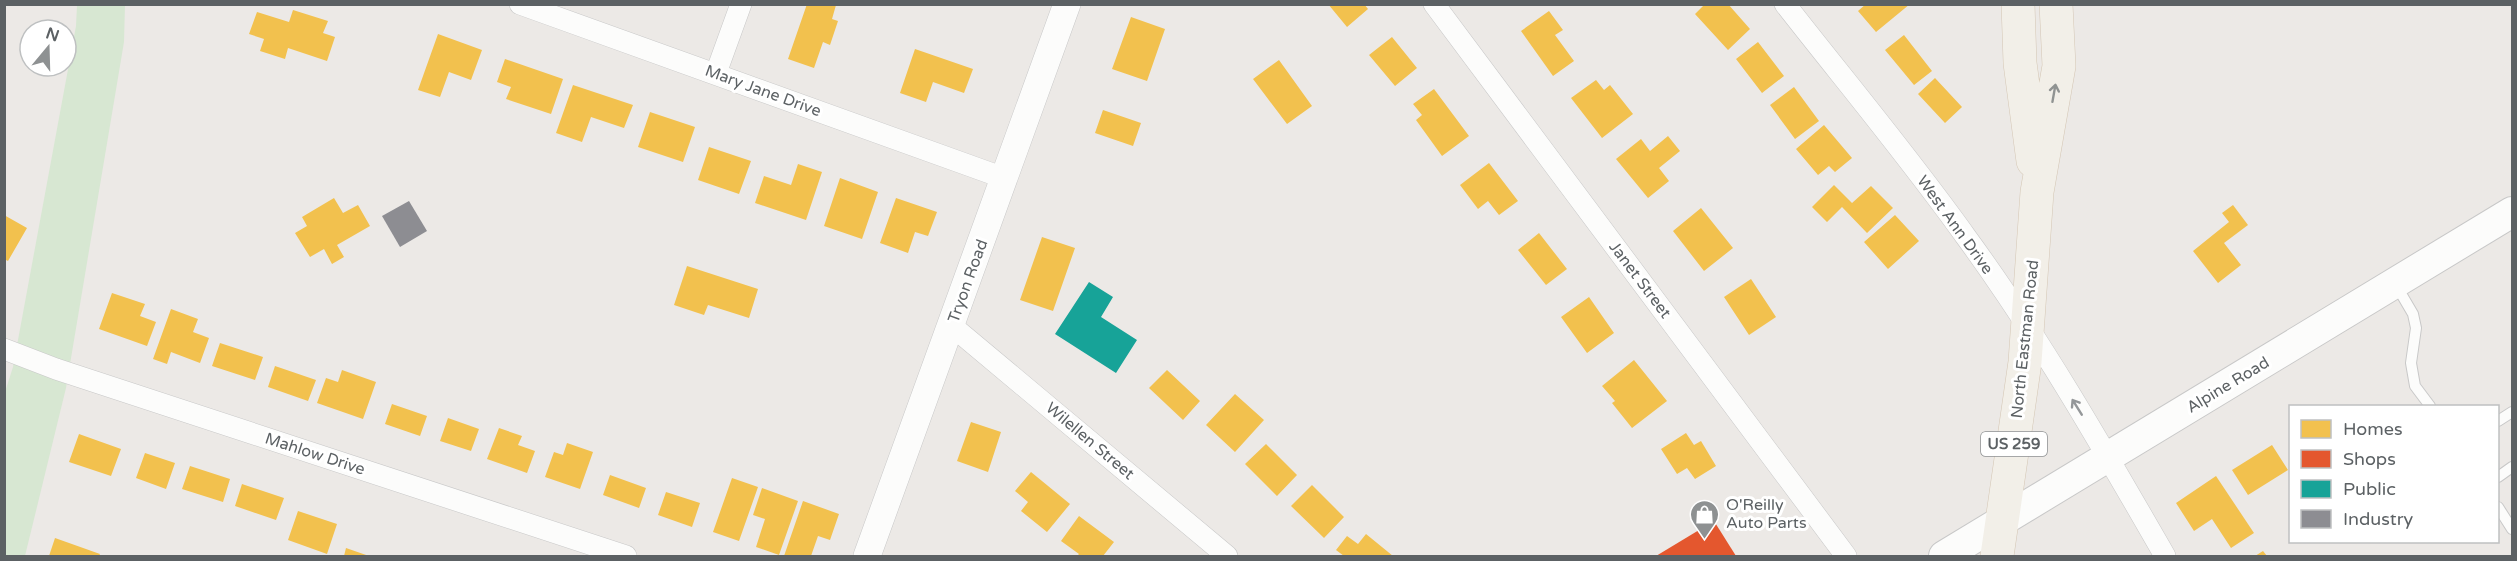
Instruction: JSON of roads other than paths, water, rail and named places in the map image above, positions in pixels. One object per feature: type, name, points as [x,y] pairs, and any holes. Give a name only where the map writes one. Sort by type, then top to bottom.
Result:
[{"type":"main road","name":"North Eastman Road","points":[[2018,4],[2020,63],[2037,192]]},
{"type":"main road","name":"North Eastman Road","points":[[1997,556],[2028,330],[2037,192],[2059,66],[2056,4]]},
{"type":"main road","name":"Alpine Road","points":[[1944,556],[2512,212]]},
{"type":"street","name":"Mary Jane Drive","points":[[520,4],[1004,178]]},
{"type":"street","points":[[716,73],[741,4]]},
{"type":"street","name":"Tryon Road","points":[[867,556],[1067,4]]},
{"type":"street","name":"Janet Street","points":[[1434,4],[1846,556]]},
{"type":"street","name":"West Ann Drive","points":[[1785,4],[1961,229],[2108,457],[2165,556]]},
{"type":"street","name":"Wilellen Street","points":[[952,326],[1227,556]]},
{"type":"street","name":"Mahlow Drive","points":[[4,349],[56,369],[626,556]]},
{"type":"lane","points":[[2396,284],[2413,314],[2416,328],[2411,363],[2415,386],[2429,405]]},
{"type":"lane","points":[[2499,420],[2512,411]]},
{"type":"lane","points":[[2499,476],[2512,467]]},
{"type":"lane","points":[[2499,509],[2512,529]]},
{"type":"place","name":"O'Reilly Auto Parts","points":[[1705,540]]}]
